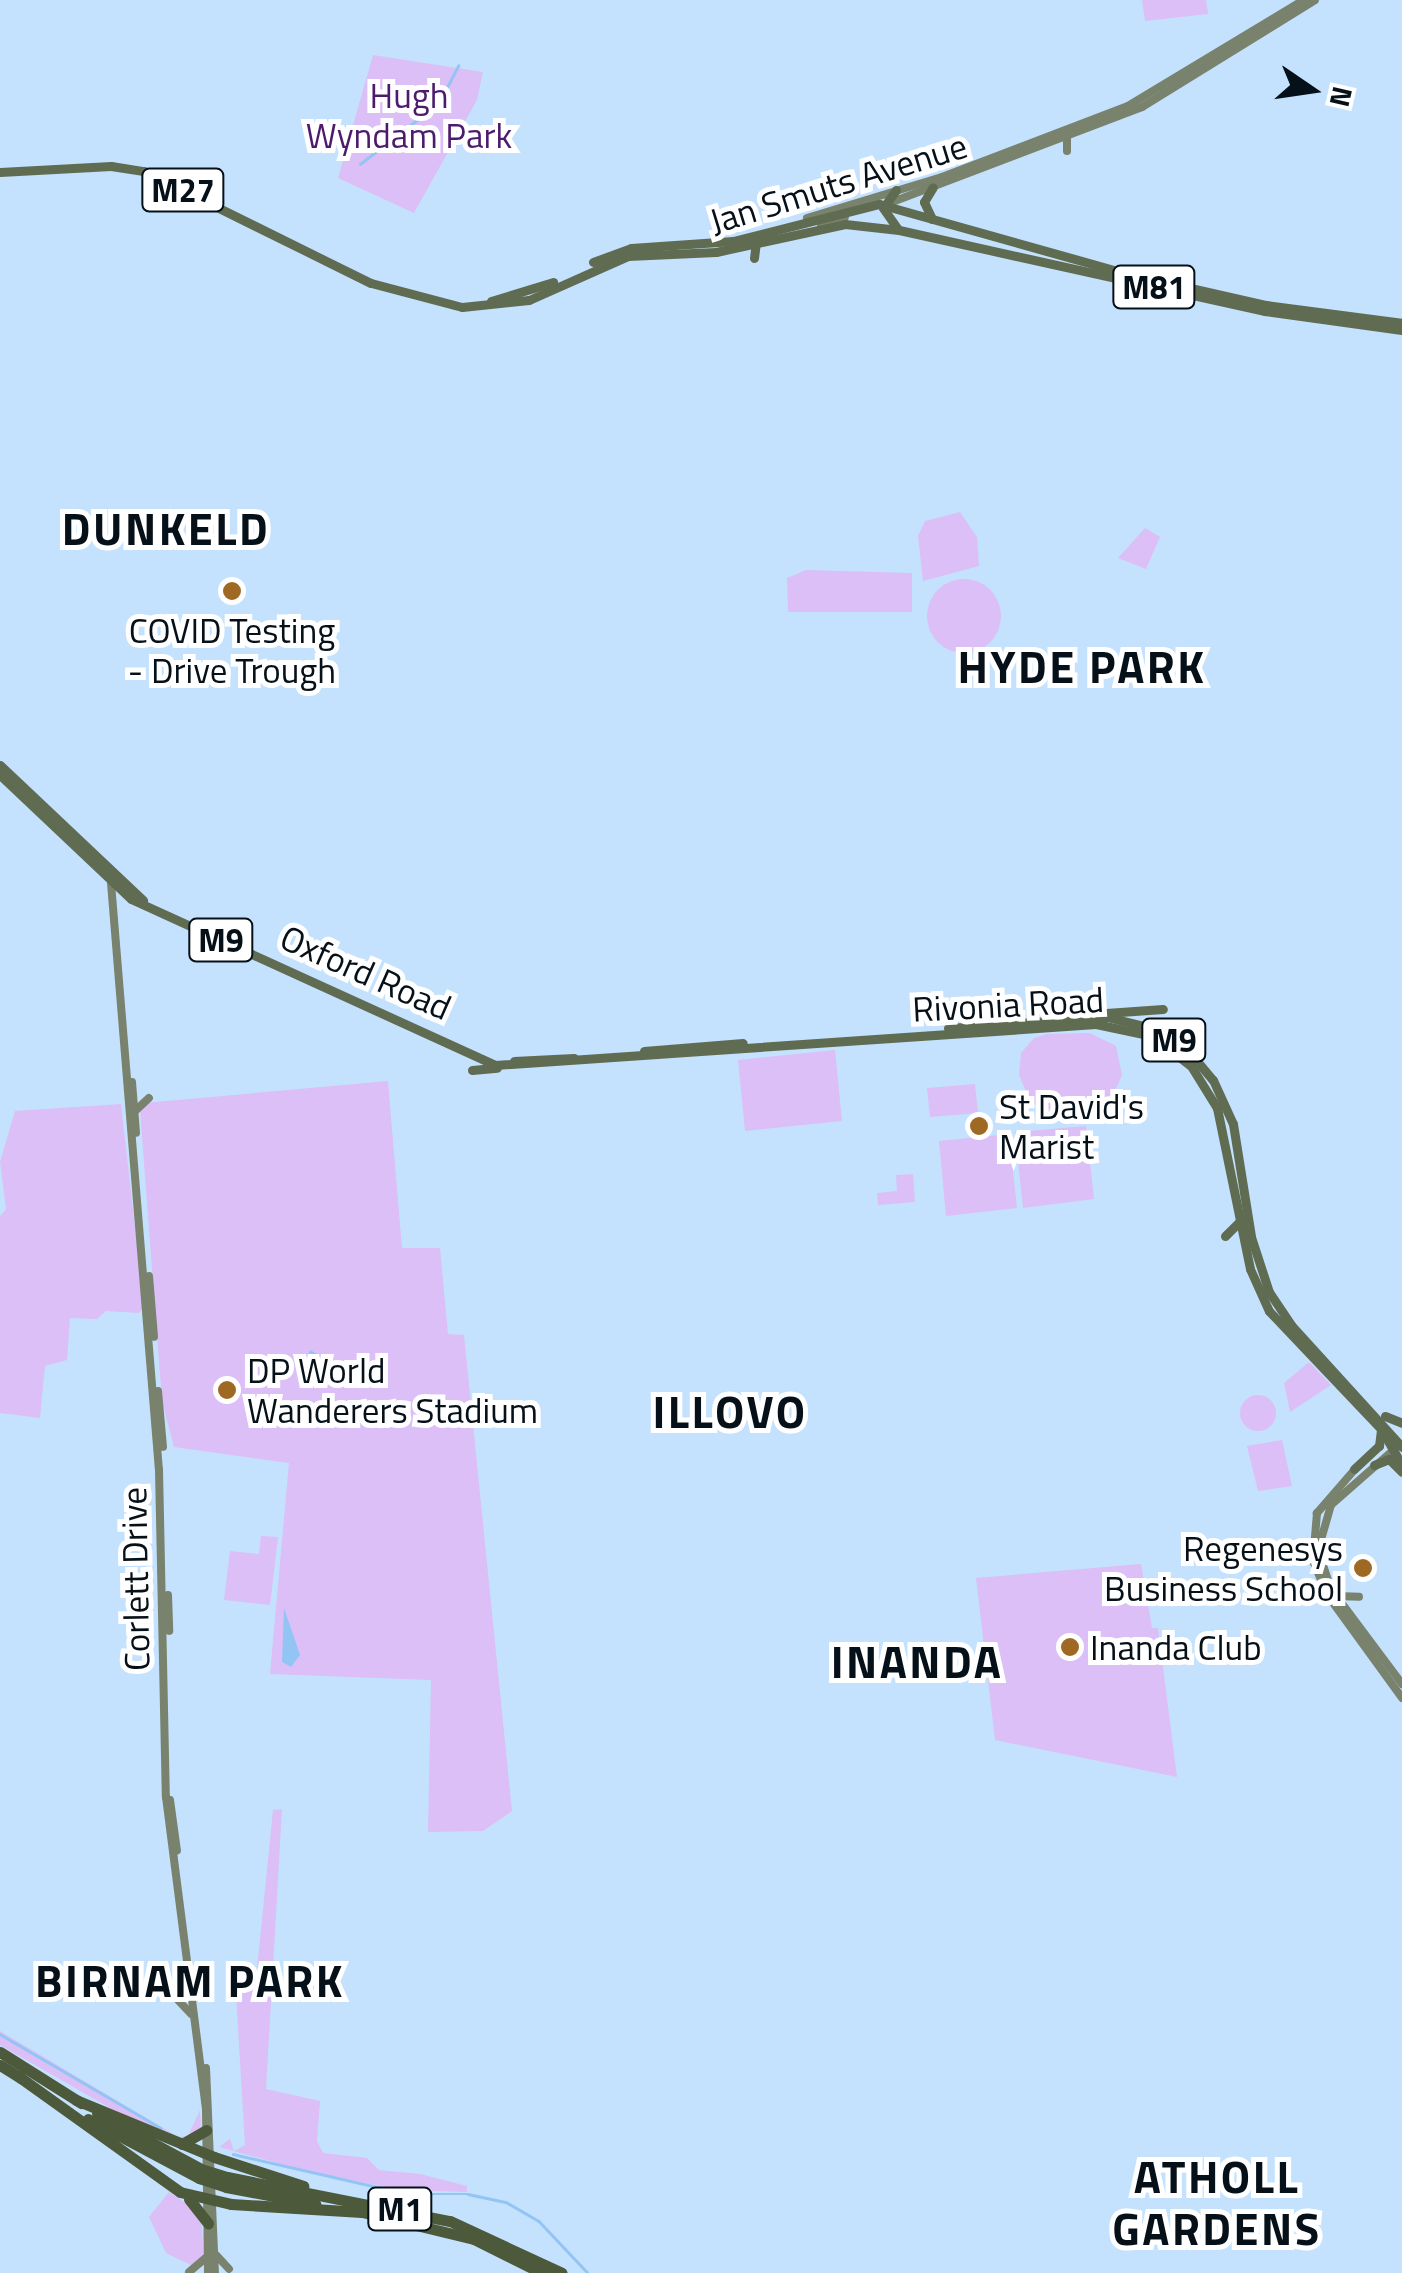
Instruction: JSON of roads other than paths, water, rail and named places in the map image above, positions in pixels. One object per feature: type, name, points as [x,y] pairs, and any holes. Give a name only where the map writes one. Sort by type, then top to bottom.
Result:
[{"type":"highway","name":"M1","points":[[0,2052],[200,2173]]},
{"type":"highway","name":"M1","points":[[0,2065],[200,2173],[474,2238],[542,2273]]},
{"type":"highway","points":[[18,2076],[180,2192],[211,2222],[231,2204]]},
{"type":"highway","points":[[76,2100],[230,2162],[395,2208]]},
{"type":"highway","points":[[182,2144],[206,2130]]},
{"type":"highway","name":"M1","points":[[226,2182],[395,2208],[489,2234],[562,2273]]},
{"type":"highway","points":[[180,2192],[231,2204],[362,2212]]},
{"type":"main road","name":"Jan Smuts Avenue","points":[[353,272],[446,299],[488,302],[530,292],[631,248],[733,241],[896,190],[1128,106],[1304,0]]},
{"type":"main road","name":"Jan Smuts Avenue","points":[[0,172],[110,166],[144,171],[353,272],[442,304],[515,304],[622,257],[756,242],[933,188],[1156,99],[1315,0]]},
{"type":"main road","points":[[1067,137],[1068,151]]},
{"type":"main road","points":[[933,188],[924,205],[939,224]]},
{"type":"main road","points":[[794,222],[884,205],[896,190]]},
{"type":"main road","points":[[884,205],[885,218],[899,230]]},
{"type":"main road","name":"M81","points":[[884,205],[939,224],[1124,273],[1402,327]]},
{"type":"main road","name":"M81","points":[[821,225],[899,230],[1265,311],[1402,327]]},
{"type":"main road","points":[[733,241],[770,238]]},
{"type":"main road","points":[[754,258],[756,242]]},
{"type":"main road","points":[[442,304],[448,318]]},
{"type":"main road","points":[[1348,305],[1350,318]]},
{"type":"main road","name":"Oxford Road","points":[[0,766],[6,777],[126,896],[510,1067],[530,1063]]},
{"type":"main road","name":"Oxford Road","points":[[114,882],[145,902],[482,1055],[530,1063]]},
{"type":"main road","name":"Corlett Drive","points":[[114,882],[164,1463],[170,1799],[212,2152],[212,2273]]},
{"type":"main road","name":"Corlett Drive","points":[[114,882],[159,1470],[166,1797],[206,2130],[212,2152]]},
{"type":"main road","points":[[116,902],[126,896]]},
{"type":"main road","points":[[1099,1016],[1163,1008]]},
{"type":"main road","name":"Rivonia Road","points":[[530,1063],[1099,1016],[1167,1036],[1213,1080],[1233,1124],[1251,1238],[1269,1292],[1290,1325],[1399,1439],[1402,1469]]},
{"type":"main road","points":[[1074,1018],[1120,1026]]},
{"type":"main road","name":"Rivonia Road","points":[[530,1063],[1120,1026],[1167,1046],[1211,1094],[1227,1139],[1246,1254],[1276,1321],[1381,1429],[1399,1439]]},
{"type":"main road","points":[[472,1070],[510,1067]]},
{"type":"main road","points":[[135,1118],[138,1103],[149,1098]]},
{"type":"main road","points":[[1240,1216],[1238,1229],[1227,1236],[1246,1254]]},
{"type":"main road","points":[[1381,1429],[1378,1446],[1318,1514],[1312,1561],[1328,1596],[1402,1698]]},
{"type":"main road","points":[[1354,1469],[1399,1439]]},
{"type":"main road","points":[[1399,1439],[1338,1496],[1320,1527],[1319,1557],[1336,1596],[1402,1684]]},
{"type":"main road","points":[[1374,1464],[1390,1460],[1402,1469]]},
{"type":"main road","points":[[1336,1596],[1358,1598],[1353,1618]]},
{"type":"main road","points":[[178,2000],[194,2023]]},
{"type":"main road","points":[[190,2272],[211,2253],[229,2269]]},
{"type":"water","points":[[310,1350],[325,1358],[313,1386],[304,1365]]},
{"type":"water","points":[[284,1608],[300,1655],[291,1667],[282,1662]]},
{"type":"waterway","points":[[360,164],[439,103],[458,66]]},
{"type":"waterway","points":[[0,2034],[161,2128]]},
{"type":"waterway","points":[[233,2154],[408,2194],[468,2194],[506,2202],[539,2221],[588,2273]]},
{"type":"place","name":"COVID Testing - Drive Trough","points":[[232,591]]},
{"type":"place","name":"St David's Marist","points":[[979,1126]]},
{"type":"place","name":"DP World Wanderers Stadium","points":[[227,1390]]},
{"type":"place","name":"Regenesys Business School","points":[[1363,1568]]},
{"type":"place","name":"Inanda Club","points":[[1070,1647]]},
{"type":"district","name":"DUNKELD","points":[[166,529]]},
{"type":"district","name":"HYDE PARK","points":[[1082,667]]},
{"type":"district","name":"ILLOVO","points":[[730,1412]]},
{"type":"district","name":"INANDA","points":[[917,1662]]},
{"type":"district","name":"BIRNAM PARK","points":[[190,1981]]},
{"type":"district","name":"ATHOLL GARDENS","points":[[1217,2203]]},
{"type":"park label","name":"Hugh Wyndam Park","points":[[409,115]]}]
